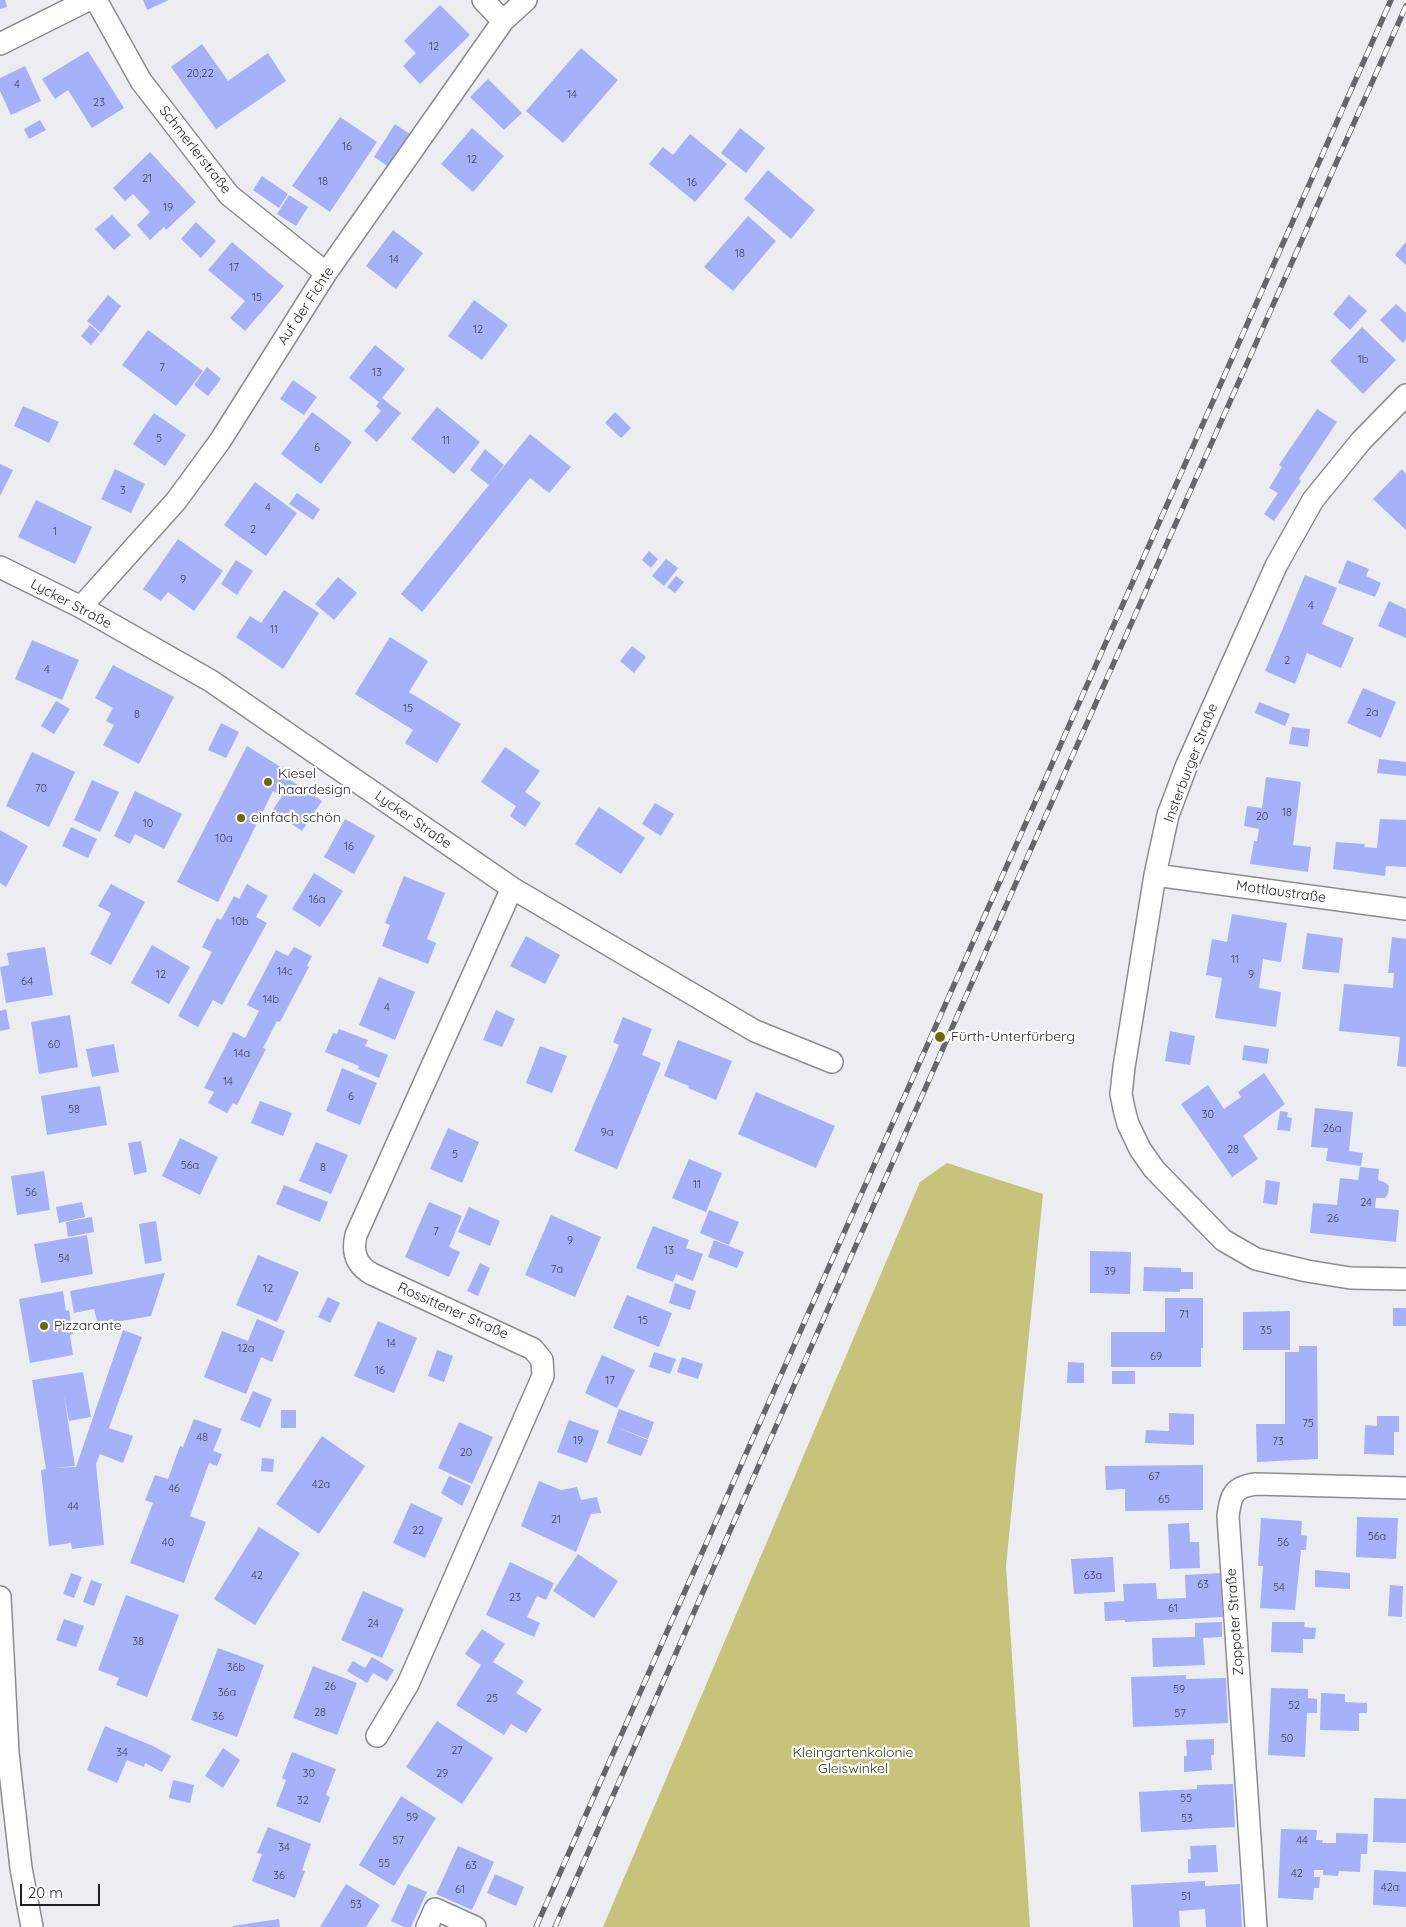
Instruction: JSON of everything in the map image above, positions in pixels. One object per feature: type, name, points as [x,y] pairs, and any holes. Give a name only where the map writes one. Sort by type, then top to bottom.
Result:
[{"type":"street","points":[[0,44],[88,0]]},
{"type":"street","name":"Schmerlerstraße","points":[[96,0],[140,81],[229,195],[326,273]]},
{"type":"street","points":[[483,0],[503,21]]},
{"type":"street","name":"Auf der Fichte","points":[[81,607],[176,501],[220,441],[326,273],[503,21],[526,0]]},
{"type":"street","name":"Insterburger Straße","points":[[1406,395],[1361,441],[1313,500],[1276,566],[1186,767],[1168,815],[1155,875],[1121,1094],[1133,1136],[1140,1149],[1154,1169],[1223,1240],[1256,1259],[1307,1271],[1350,1278],[1406,1278]]},
{"type":"street","name":"Lycker Straße","points":[[0,567],[81,607],[211,681],[512,888],[755,1031],[832,1062]]},
{"type":"street","name":"Mottlaustraße","points":[[1155,875],[1406,909]]},
{"type":"street","name":"Rossittener Straße","points":[[377,1736],[408,1684],[543,1376],[542,1360],[534,1349],[372,1274],[360,1265],[354,1251],[356,1234],[512,888]]},
{"type":"street","name":"Zoppoter Straße","points":[[1256,1927],[1228,1516],[1230,1503],[1234,1492],[1244,1485],[1406,1488]]},
{"type":"street","points":[[0,1598],[8,1753],[20,1868],[32,1927]]},
{"type":"street","points":[[427,1927],[435,1909],[475,1927]]},
{"type":"green space","name":"Kleingartenkolonie Gleiswinkel","points":[[947,1163],[1043,1194],[1006,1566],[1030,1927],[603,1927],[920,1182]]},
{"type":"building","points":[[0,0],[5,0],[7,7],[0,9]]},
{"type":"building","points":[[143,0],[169,0],[147,10]]},
{"type":"building","points":[[440,5],[470,35],[420,84],[403,66],[416,53],[404,41]]},
{"type":"building","points":[[202,44],[228,81],[268,53],[286,81],[216,129],[171,67]]},
{"type":"building","points":[[581,48],[618,80],[563,143],[526,111]]},
{"type":"building","points":[[88,51],[124,108],[92,128],[68,90],[55,99],[42,79]]},
{"type":"building","points":[[25,66],[41,101],[11,115],[0,91],[0,78]]},
{"type":"building","points":[[488,79],[522,113],[504,130],[470,97]]},
{"type":"building","points":[[340,117],[377,142],[330,212],[292,186]]},
{"type":"building","points":[[40,120],[46,130],[29,139],[24,129]]},
{"type":"building","points":[[395,124],[410,134],[389,167],[374,157]]},
{"type":"building","points":[[472,128],[504,156],[473,192],[441,164]]},
{"type":"building","points":[[740,128],[765,148],[746,173],[721,153]]},
{"type":"building","points":[[690,134],[727,164],[695,202],[649,164],[663,147],[673,155]]},
{"type":"building","points":[[150,152],[196,202],[166,230],[164,227],[150,240],[137,225],[150,212],[133,194],[125,201],[113,188]]},
{"type":"building","points":[[768,170],[815,210],[791,239],[744,199]]},
{"type":"building","points":[[262,176],[288,194],[279,208],[253,190]]},
{"type":"building","points":[[289,195],[308,207],[296,226],[277,214]]},
{"type":"building","points":[[112,215],[131,235],[114,250],[95,229]]},
{"type":"building","points":[[748,216],[776,241],[733,291],[704,267]]},
{"type":"building","points":[[196,222],[216,241],[201,258],[181,239]]},
{"type":"building","points":[[393,230],[423,253],[396,289],[366,266]]},
{"type":"building","points":[[232,242],[284,286],[245,331],[230,318],[245,301],[208,270]]},
{"type":"building","points":[[1406,242],[1406,265],[1395,255]]},
{"type":"building","points":[[108,295],[121,306],[101,333],[87,321]]},
{"type":"building","points":[[1349,295],[1367,311],[1350,330],[1333,314]]},
{"type":"building","points":[[474,300],[508,325],[482,360],[448,336]]},
{"type":"building","points":[[1396,304],[1406,313],[1406,339],[1403,343],[1380,320]]},
{"type":"building","points":[[90,325],[100,334],[91,345],[81,336]]},
{"type":"building","points":[[1362,327],[1396,360],[1363,394],[1330,361]]},
{"type":"building","points":[[148,330],[203,371],[176,406],[122,365]]},
{"type":"building","points":[[375,345],[405,369],[382,398],[401,413],[377,442],[364,431],[381,411],[376,406],[379,402],[349,378]]},
{"type":"building","points":[[207,367],[221,379],[208,396],[194,385]]},
{"type":"building","points":[[293,380],[317,397],[304,415],[280,399]]},
{"type":"building","points":[[23,406],[59,422],[49,443],[14,426]]},
{"type":"building","points":[[437,407],[480,442],[454,474],[411,439]]},
{"type":"building","points":[[1317,409],[1337,422],[1274,521],[1264,514],[1278,493],[1269,488],[1282,467],[1279,465]]},
{"type":"building","points":[[312,412],[352,442],[321,484],[281,454]]},
{"type":"building","points":[[615,412],[631,428],[621,438],[605,423]]},
{"type":"building","points":[[154,413],[186,435],[165,466],[133,444]]},
{"type":"building","points":[[530,434],[571,467],[549,493],[530,478],[422,612],[401,594]]},
{"type":"building","points":[[485,449],[504,465],[489,485],[470,470]]},
{"type":"building","points":[[0,464],[13,470],[0,496]]},
{"type":"building","points":[[115,469],[145,484],[131,513],[101,499]]},
{"type":"building","points":[[1402,469],[1406,474],[1406,530],[1373,499]]},
{"type":"building","points":[[255,482],[297,513],[266,556],[224,525]]},
{"type":"building","points":[[297,493],[320,509],[313,520],[289,504]]},
{"type":"building","points":[[36,500],[92,527],[75,564],[18,537]]},
{"type":"building","points":[[178,539],[223,571],[194,611],[168,592],[161,601],[143,589]]},
{"type":"building","points":[[649,551],[658,559],[651,568],[642,560]]},
{"type":"building","points":[[666,559],[678,568],[664,586],[652,576]]},
{"type":"building","points":[[236,560],[253,571],[237,595],[221,584]]},
{"type":"building","points":[[1347,560],[1369,569],[1366,576],[1381,583],[1375,597],[1338,583]]},
{"type":"building","points":[[1305,575],[1337,588],[1322,624],[1354,638],[1341,668],[1307,653],[1295,684],[1265,671]]},
{"type":"building","points":[[676,576],[684,582],[675,593],[667,587]]},
{"type":"building","points":[[338,577],[357,593],[334,620],[315,604]]},
{"type":"building","points":[[284,590],[319,613],[283,669],[236,637],[250,616],[261,623]]},
{"type":"building","points":[[1389,601],[1406,609],[1406,638],[1378,626]]},
{"type":"building","points":[[390,637],[428,661],[409,692],[461,724],[437,763],[405,743],[413,730],[355,694]]},
{"type":"building","points":[[32,640],[79,660],[62,700],[15,679]]},
{"type":"building","points":[[632,646],[646,657],[634,673],[620,661]]},
{"type":"building","points":[[113,665],[174,697],[139,764],[103,745],[114,725],[106,721],[113,708],[95,698]]},
{"type":"building","points":[[1363,688],[1396,702],[1381,738],[1347,723]]},
{"type":"building","points":[[56,701],[70,709],[54,734],[41,726]]},
{"type":"building","points":[[1259,702],[1290,714],[1285,726],[1255,713]]},
{"type":"building","points":[[221,723],[239,732],[226,758],[208,750]]},
{"type":"building","points":[[1292,727],[1310,729],[1308,747],[1289,744]]},
{"type":"building","points":[[247,746],[284,769],[281,774],[322,801],[302,831],[272,811],[282,796],[273,791],[218,902],[177,882]]},
{"type":"building","points":[[505,747],[540,771],[525,792],[541,803],[525,827],[510,816],[516,806],[481,782]]},
{"type":"building","points":[[32,752],[75,772],[49,827],[6,806]]},
{"type":"building","points":[[1379,759],[1406,762],[1406,776],[1377,773]]},
{"type":"building","points":[[1266,777],[1301,782],[1293,845],[1311,847],[1308,872],[1250,864],[1254,841],[1257,841],[1259,829],[1244,826],[1247,806],[1262,808]]},
{"type":"building","points":[[92,780],[119,792],[100,832],[74,820]]},
{"type":"building","points":[[135,791],[182,814],[164,849],[135,834],[130,844],[114,836]]},
{"type":"building","points":[[655,803],[674,814],[661,836],[642,824]]},
{"type":"building","points":[[599,807],[645,838],[621,874],[575,844]]},
{"type":"building","points":[[345,819],[375,836],[354,874],[324,857]]},
{"type":"building","points":[[1380,819],[1406,820],[1406,867],[1386,866],[1385,876],[1333,869],[1336,842],[1365,844],[1364,847],[1377,848]]},
{"type":"building","points":[[71,827],[97,839],[88,858],[62,846]]},
{"type":"building","points":[[0,830],[28,846],[6,887],[0,883]]},
{"type":"building","points":[[314,873],[343,891],[320,927],[292,909]]},
{"type":"building","points":[[404,876],[445,893],[427,939],[436,943],[428,964],[382,946],[390,925],[385,923]]},
{"type":"building","points":[[111,884],[145,902],[111,965],[90,954],[111,913],[98,906]]},
{"type":"building","points":[[247,884],[268,896],[256,917],[267,923],[222,1005],[213,1000],[198,1027],[178,1016],[212,952],[202,947],[217,918],[221,920],[234,896],[239,899]]},
{"type":"building","points":[[1232,914],[1287,923],[1281,962],[1263,959],[1259,988],[1281,992],[1276,1027],[1215,1018],[1222,978],[1206,975],[1212,939],[1227,942]]},
{"type":"building","points":[[1307,933],[1343,938],[1339,973],[1302,969]]},
{"type":"building","points":[[526,936],[560,955],[545,984],[510,966]]},
{"type":"building","points":[[1392,937],[1406,939],[1406,1067],[1397,1066],[1400,1037],[1339,1031],[1344,984],[1393,988],[1394,973],[1388,973]]},
{"type":"building","points":[[152,945],[190,967],[169,1004],[131,983]]},
{"type":"building","points":[[45,947],[53,995],[6,1003],[0,967],[9,965],[7,953]]},
{"type":"building","points":[[294,947],[312,956],[307,966],[309,967],[280,1022],[277,1021],[263,1048],[266,1049],[237,1105],[233,1103],[227,1113],[208,1103],[214,1092],[204,1088],[233,1032],[245,1038],[259,1011],[247,1005],[276,950],[288,956]]},
{"type":"building","points":[[379,977],[415,992],[395,1040],[359,1025]]},
{"type":"building","points":[[6,1009],[10,1029],[0,1031],[0,1011]]},
{"type":"building","points":[[496,1010],[515,1019],[502,1047],[483,1040]]},
{"type":"building","points":[[70,1015],[78,1067],[39,1074],[31,1022]]},
{"type":"building","points":[[623,1017],[652,1029],[642,1055],[661,1063],[617,1169],[574,1151],[619,1045],[613,1042]]},
{"type":"building","points":[[339,1029],[368,1040],[365,1046],[388,1055],[379,1078],[358,1069],[359,1066],[325,1052],[333,1033],[337,1034]]},
{"type":"building","points":[[1170,1031],[1195,1036],[1190,1065],[1165,1061]]},
{"type":"building","points":[[678,1040],[732,1061],[716,1100],[664,1076]]},
{"type":"building","points":[[114,1044],[119,1072],[92,1077],[86,1049]]},
{"type":"building","points":[[1244,1045],[1269,1049],[1267,1064],[1242,1060]]},
{"type":"building","points":[[540,1046],[567,1056],[552,1093],[526,1083]]},
{"type":"building","points":[[342,1068],[377,1083],[360,1125],[326,1111]]},
{"type":"building","points":[[1264,1073],[1285,1104],[1243,1136],[1258,1159],[1232,1177],[1181,1104],[1208,1085],[1224,1109],[1241,1097],[1238,1092]]},
{"type":"building","points":[[100,1086],[107,1125],[47,1135],[41,1096]]},
{"type":"building","points":[[756,1092],[835,1126],[816,1168],[738,1134]]},
{"type":"building","points":[[260,1101],[292,1113],[283,1136],[251,1123]]},
{"type":"building","points":[[1315,1108],[1353,1112],[1349,1151],[1363,1153],[1361,1166],[1326,1161],[1328,1148],[1311,1147]]},
{"type":"building","points":[[1280,1111],[1288,1112],[1287,1117],[1292,1118],[1290,1131],[1277,1130]]},
{"type":"building","points":[[448,1128],[479,1142],[462,1183],[430,1169]]},
{"type":"building","points":[[180,1138],[218,1157],[200,1195],[162,1176]]},
{"type":"building","points":[[141,1141],[147,1172],[134,1175],[128,1143]]},
{"type":"building","points":[[316,1142],[348,1155],[331,1194],[299,1181]]},
{"type":"building","points":[[689,1159],[722,1173],[706,1212],[672,1198]]},
{"type":"building","points":[[1360,1167],[1379,1169],[1378,1180],[1389,1186],[1388,1194],[1385,1198],[1376,1198],[1375,1208],[1399,1210],[1396,1242],[1310,1233],[1313,1203],[1337,1205],[1340,1178],[1358,1180]]},
{"type":"building","points":[[44,1171],[50,1210],[17,1215],[11,1176]]},
{"type":"building","points":[[1266,1180],[1280,1182],[1277,1205],[1263,1203]]},
{"type":"building","points":[[284,1185],[328,1202],[320,1222],[276,1204]]},
{"type":"building","points":[[82,1202],[85,1217],[59,1223],[56,1207]]},
{"type":"building","points":[[429,1202],[462,1216],[449,1247],[460,1252],[449,1277],[405,1257]]},
{"type":"building","points":[[469,1207],[500,1221],[490,1246],[458,1232]]},
{"type":"building","points":[[709,1210],[739,1222],[729,1245],[700,1233]]},
{"type":"building","points":[[551,1215],[601,1237],[575,1297],[525,1275]]},
{"type":"building","points":[[92,1217],[94,1232],[68,1237],[66,1222]]},
{"type":"building","points":[[156,1221],[162,1261],[145,1264],[139,1224]]},
{"type":"building","points":[[653,1226],[689,1240],[686,1248],[703,1254],[693,1281],[676,1274],[673,1282],[636,1268]]},
{"type":"building","points":[[87,1235],[93,1274],[41,1283],[34,1244]]},
{"type":"building","points":[[714,1240],[744,1252],[737,1268],[708,1257]]},
{"type":"building","points":[[1090,1251],[1131,1252],[1130,1294],[1090,1293]]},
{"type":"building","points":[[258,1255],[299,1272],[277,1322],[236,1305]]},
{"type":"building","points":[[480,1263],[490,1268],[478,1296],[467,1291]]},
{"type":"building","points":[[1144,1267],[1181,1268],[1181,1272],[1193,1272],[1193,1289],[1180,1289],[1180,1292],[1143,1291]]},
{"type":"building","points":[[165,1273],[151,1316],[98,1325],[94,1309],[74,1313],[70,1291]]},
{"type":"building","points":[[675,1283],[696,1291],[690,1310],[669,1303]]},
{"type":"building","points":[[63,1291],[66,1311],[69,1310],[73,1334],[70,1335],[73,1355],[30,1363],[19,1299]]},
{"type":"building","points":[[627,1295],[672,1313],[659,1347],[613,1328]]},
{"type":"building","points":[[328,1297],[340,1303],[330,1323],[318,1317]]},
{"type":"building","points":[[1165,1298],[1203,1298],[1201,1367],[1111,1367],[1111,1332],[1165,1332]]},
{"type":"building","points":[[1393,1308],[1406,1308],[1406,1326],[1393,1326]]},
{"type":"building","points":[[1290,1311],[1290,1350],[1243,1350],[1243,1312]]},
{"type":"building","points":[[257,1319],[285,1331],[272,1362],[261,1357],[246,1394],[204,1377],[222,1331],[248,1341]]},
{"type":"building","points":[[378,1321],[417,1338],[394,1393],[354,1376]]},
{"type":"building","points":[[123,1330],[142,1337],[109,1428],[133,1436],[123,1463],[100,1454],[96,1464],[104,1545],[72,1549],[71,1543],[49,1546],[41,1470],[46,1469],[32,1380],[83,1372],[91,1417],[69,1421],[64,1395],[75,1466],[54,1468],[76,1467]]},
{"type":"building","points":[[1299,1346],[1317,1346],[1318,1459],[1257,1462],[1256,1424],[1285,1424],[1285,1352],[1299,1352]]},
{"type":"building","points":[[437,1350],[453,1356],[444,1382],[428,1376]]},
{"type":"building","points":[[654,1352],[676,1359],[670,1374],[649,1367]]},
{"type":"building","points":[[602,1355],[635,1370],[617,1408],[585,1393]]},
{"type":"building","points":[[682,1357],[703,1364],[698,1379],[677,1372]]},
{"type":"building","points":[[1068,1362],[1084,1363],[1084,1383],[1067,1383]]},
{"type":"building","points":[[1112,1371],[1135,1371],[1135,1384],[1112,1384]]},
{"type":"building","points":[[253,1391],[272,1399],[260,1428],[240,1420]]},
{"type":"building","points":[[619,1409],[654,1422],[648,1439],[613,1426]]},
{"type":"building","points":[[281,1410],[296,1410],[296,1428],[281,1428]]},
{"type":"building","points":[[1169,1413],[1194,1414],[1194,1445],[1145,1443],[1146,1430],[1169,1431]]},
{"type":"building","points":[[1377,1416],[1399,1416],[1399,1432],[1394,1432],[1394,1455],[1364,1454],[1365,1425],[1377,1426]]},
{"type":"building","points":[[194,1419],[222,1429],[213,1451],[222,1454],[217,1466],[209,1463],[190,1516],[206,1522],[184,1583],[130,1563],[153,1503],[145,1500],[155,1475],[168,1479],[180,1446],[183,1447]]},
{"type":"building","points":[[569,1420],[599,1431],[587,1463],[557,1452]]},
{"type":"building","points":[[459,1422],[493,1437],[472,1484],[438,1468]]},
{"type":"building","points":[[613,1426],[648,1440],[641,1456],[607,1443]]},
{"type":"building","points":[[322,1436],[365,1466],[319,1534],[276,1504]]},
{"type":"building","points":[[262,1458],[274,1459],[273,1472],[261,1471]]},
{"type":"building","points":[[1203,1465],[1203,1510],[1125,1511],[1125,1489],[1106,1490],[1105,1466]]},
{"type":"building","points":[[449,1476],[471,1486],[462,1506],[441,1493]]},
{"type":"building","points":[[539,1481],[561,1490],[577,1487],[581,1500],[597,1497],[601,1513],[591,1514],[576,1552],[521,1526]]},
{"type":"building","points":[[411,1503],[443,1518],[425,1558],[393,1543]]},
{"type":"building","points":[[1357,1517],[1398,1518],[1396,1559],[1356,1557]]},
{"type":"building","points":[[1261,1518],[1302,1521],[1301,1535],[1307,1536],[1306,1550],[1301,1550],[1295,1610],[1260,1608],[1263,1566],[1258,1566]]},
{"type":"building","points":[[1189,1523],[1190,1542],[1199,1542],[1200,1568],[1170,1569],[1168,1524]]},
{"type":"building","points":[[259,1527],[300,1553],[255,1625],[214,1599]]},
{"type":"building","points":[[578,1554],[618,1581],[594,1618],[553,1591]]},
{"type":"building","points":[[1113,1557],[1115,1592],[1074,1594],[1071,1559]]},
{"type":"building","points":[[510,1562],[554,1583],[546,1600],[537,1596],[527,1617],[540,1623],[534,1637],[486,1615]]},
{"type":"building","points":[[1315,1570],[1350,1573],[1350,1589],[1315,1587]]},
{"type":"building","points":[[71,1573],[82,1577],[74,1598],[63,1594]]},
{"type":"building","points":[[1220,1573],[1223,1617],[1125,1622],[1125,1620],[1105,1621],[1104,1602],[1124,1601],[1123,1584],[1156,1583],[1157,1599],[1186,1598],[1185,1575]]},
{"type":"building","points":[[91,1580],[102,1584],[94,1606],[83,1602]]},
{"type":"building","points":[[1390,1585],[1403,1586],[1402,1617],[1388,1616]]},
{"type":"building","points":[[363,1591],[404,1609],[382,1658],[341,1640]]},
{"type":"building","points":[[126,1595],[179,1615],[147,1697],[116,1685],[119,1678],[98,1670]]},
{"type":"building","points":[[64,1619],[84,1626],[76,1647],[56,1640]]},
{"type":"building","points":[[1222,1622],[1222,1637],[1203,1638],[1205,1665],[1153,1667],[1152,1638],[1195,1637],[1195,1623]]},
{"type":"building","points":[[1272,1622],[1305,1622],[1304,1627],[1316,1628],[1315,1639],[1303,1639],[1303,1653],[1271,1652]]},
{"type":"building","points":[[482,1629],[505,1644],[493,1662],[524,1681],[516,1693],[542,1709],[526,1733],[511,1724],[504,1735],[456,1705],[481,1665],[465,1654]]},
{"type":"building","points":[[218,1648],[264,1665],[237,1737],[191,1720]]},
{"type":"building","points":[[372,1657],[394,1670],[387,1681],[373,1673],[367,1683],[347,1671],[353,1661],[365,1668]]},
{"type":"building","points":[[313,1666],[357,1683],[337,1735],[293,1718]]},
{"type":"building","points":[[1186,1675],[1186,1679],[1226,1678],[1228,1723],[1133,1727],[1131,1677]]},
{"type":"building","points":[[1271,1688],[1308,1689],[1308,1698],[1317,1699],[1317,1713],[1307,1713],[1305,1757],[1268,1755]]},
{"type":"building","points":[[1321,1693],[1345,1694],[1345,1702],[1367,1703],[1367,1713],[1359,1713],[1359,1731],[1320,1730]]},
{"type":"building","points":[[437,1721],[493,1758],[462,1804],[406,1767]]},
{"type":"building","points":[[105,1726],[153,1746],[171,1756],[162,1772],[145,1763],[144,1767],[127,1760],[117,1783],[87,1770]]},
{"type":"building","points":[[1214,1739],[1214,1755],[1211,1755],[1212,1770],[1184,1772],[1184,1756],[1187,1756],[1186,1740]]},
{"type":"building","points":[[223,1748],[240,1760],[223,1788],[205,1776]]},
{"type":"building","points":[[292,1752],[336,1769],[326,1795],[330,1797],[320,1823],[276,1806],[286,1780],[282,1778]]},
{"type":"building","points":[[173,1780],[194,1785],[190,1803],[169,1798]]},
{"type":"building","points":[[1233,1784],[1235,1827],[1141,1832],[1139,1792],[1197,1789],[1197,1785]]},
{"type":"building","points":[[401,1796],[436,1818],[394,1886],[359,1865]]},
{"type":"building","points":[[1374,1798],[1406,1799],[1406,1843],[1373,1842]]},
{"type":"building","points":[[268,1827],[311,1844],[302,1870],[305,1871],[295,1898],[252,1881],[262,1854],[257,1853]]},
{"type":"building","points":[[1281,1829],[1317,1830],[1316,1840],[1323,1840],[1322,1843],[1336,1843],[1336,1833],[1368,1834],[1367,1854],[1361,1854],[1360,1872],[1339,1871],[1338,1876],[1323,1875],[1323,1870],[1314,1870],[1314,1877],[1320,1877],[1319,1888],[1314,1888],[1313,1900],[1278,1898]]},
{"type":"building","points":[[1216,1845],[1218,1872],[1188,1873],[1188,1859],[1191,1859],[1190,1846]]},
{"type":"building","points":[[458,1846],[494,1862],[472,1910],[436,1894]]},
{"type":"building","points":[[1374,1870],[1406,1872],[1406,1907],[1373,1905]]},
{"type":"building","points":[[495,1874],[524,1887],[516,1906],[487,1893]]},
{"type":"building","points":[[1205,1881],[1205,1886],[1240,1884],[1242,1927],[1206,1927],[1205,1909],[1179,1911],[1180,1927],[1133,1927],[1131,1885]]},
{"type":"building","points":[[346,1884],[380,1905],[366,1927],[320,1927]]},
{"type":"building","points":[[408,1884],[427,1892],[411,1927],[404,1927],[391,1921]]},
{"type":"building","points":[[279,1919],[280,1927],[233,1927],[233,1926]]},
{"type":"railway","points":[[536,1927],[1391,0]]},
{"type":"railway","points":[[555,1927],[1406,6]]},
{"type":"place","name":"Kiesel haardesign","points":[[268,782]]},
{"type":"place","name":"einfach schön","points":[[241,818]]},
{"type":"place","name":"Fürth-Unterfürberg","points":[[940,1037]]},
{"type":"place","name":"Pizzarante","points":[[44,1326]]}]
